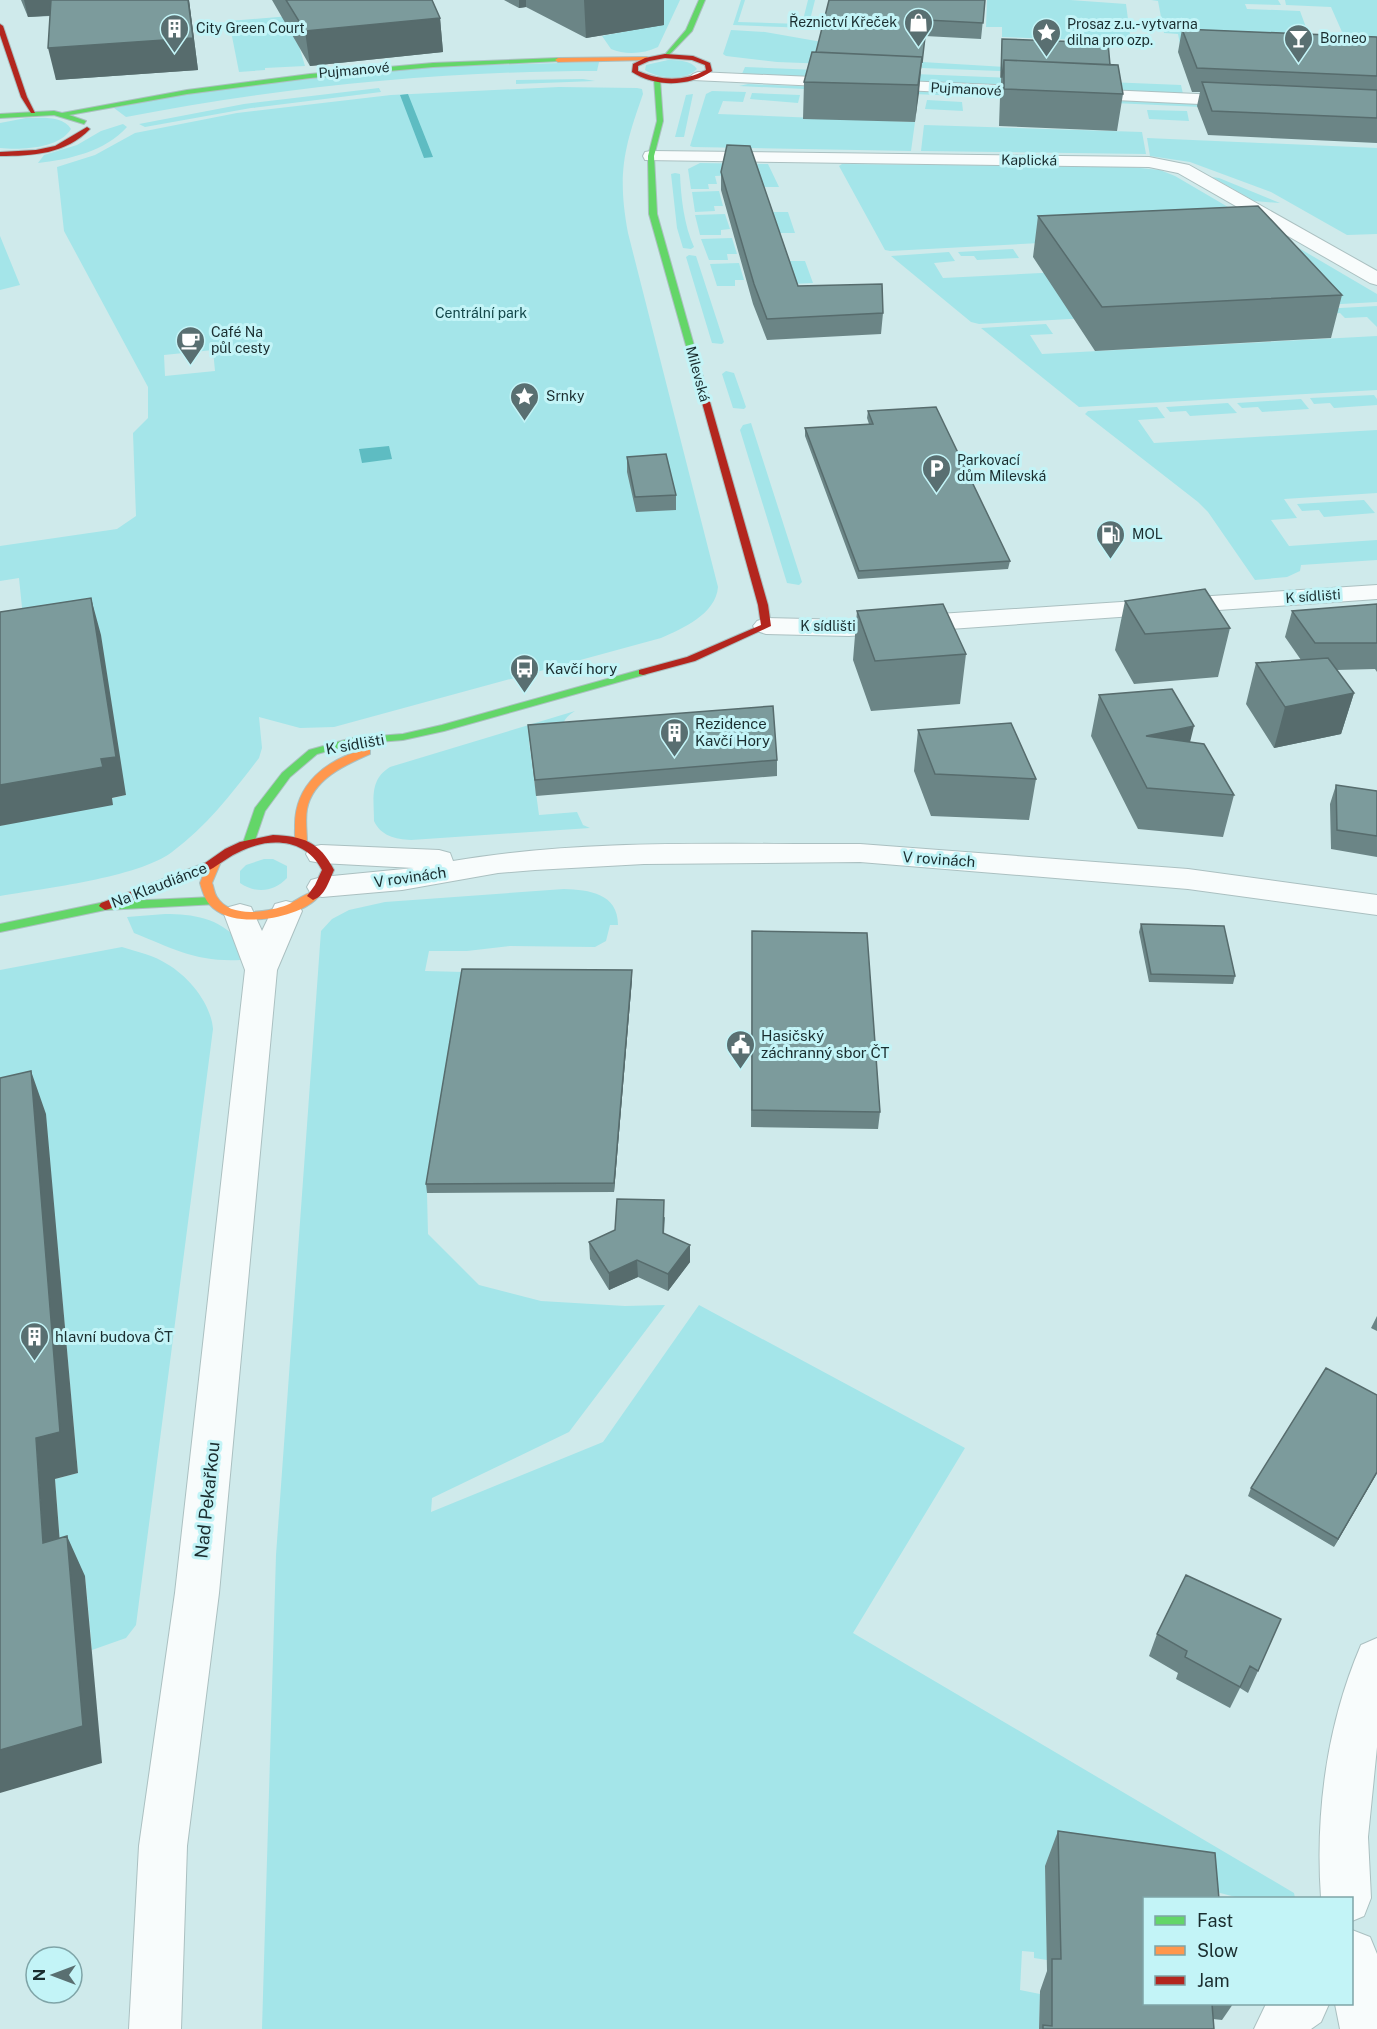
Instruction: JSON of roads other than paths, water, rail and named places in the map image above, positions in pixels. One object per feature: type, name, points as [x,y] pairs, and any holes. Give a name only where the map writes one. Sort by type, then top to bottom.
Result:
[{"type":"street","points":[[665,56],[689,31],[702,0]]},
{"type":"street","points":[[0,26],[24,97],[33,112]]},
{"type":"street","name":"Milevská","points":[[660,121],[690,78],[709,71],[710,68],[699,60],[689,31]]},
{"type":"street","points":[[690,78],[657,80],[639,75],[635,72],[635,65],[647,59],[665,56],[727,63],[779,65]]},
{"type":"street","name":"Pujmanové","points":[[0,116],[33,112],[65,114],[234,84],[352,70],[486,61],[647,59]]},
{"type":"street","name":"Pujmanové","points":[[264,96],[426,79],[520,74],[639,75]]},
{"type":"street","name":"Pujmanové","points":[[690,78],[1262,102]]},
{"type":"street","name":"Milevská","points":[[657,80],[660,121],[651,156],[652,214],[754,572],[766,626]]},
{"type":"street","points":[[0,154],[46,151],[67,145],[92,128],[65,114]]},
{"type":"street","name":"Kaplická","points":[[651,156],[1122,161],[1163,164],[1184,169],[1377,279]]},
{"type":"street","name":"K sídlišti","points":[[249,843],[259,811],[286,775],[313,752],[352,741],[403,737],[455,725],[691,659],[766,626],[849,628],[1377,592]]},
{"type":"street","name":"K sídlišti","points":[[311,848],[302,805],[316,780],[336,764],[403,737]]},
{"type":"street","name":"Na Klaudiánce","points":[[0,928],[105,906],[214,864],[229,852],[249,843],[267,839],[311,848]]},
{"type":"street","points":[[311,848],[328,870],[322,887]]},
{"type":"street","name":"V rovinách","points":[[311,848],[498,863]]},
{"type":"street","name":"V rovinách","points":[[322,887],[402,880],[498,863],[644,855],[860,853],[1188,879],[1377,905]]},
{"type":"street","name":"Na Klaudiánce","points":[[214,864],[206,883],[226,907]]},
{"type":"street","name":"Na Klaudiánce","points":[[105,906],[226,907],[262,916],[286,911],[308,901],[322,887]]},
{"type":"street","name":"Nad Pekařkou","points":[[226,907],[261,970]]},
{"type":"street","name":"Nad Pekařkou","points":[[155,2029],[163,1846],[197,1593],[261,970],[286,911]]},
{"type":"street","points":[[1346,1897],[1342,1868],[1346,1779],[1361,1709],[1377,1660]]},
{"type":"street","points":[[1353,1972],[1366,2029]]},
{"type":"street","points":[[1280,2029],[1290,2012],[1301,2005]]},
{"type":"place","name":"Řeznictví Křeček","points":[[918,48]]},
{"type":"place","name":"City Green Court","points":[[175,54]]},
{"type":"place","name":"Prosaz z.u.- vytvarna dilna pro ozp.","points":[[1046,58]]},
{"type":"place","name":"Borneo","points":[[1299,64]]},
{"type":"place","name":"Café Na půl cesty","points":[[190,366]]},
{"type":"place","name":"Srnky","points":[[525,422]]},
{"type":"place","name":"Parkovací dům Milevská","points":[[936,494]]},
{"type":"place","name":"MOL","points":[[1111,560]]},
{"type":"place","name":"Kavčí hory","points":[[524,694]]},
{"type":"place","name":"Rezidence Kavčí Hory","points":[[674,758]]},
{"type":"place","name":"Hasičský záchranný sbor ČT","points":[[740,1070]]},
{"type":"place","name":"hlavní budova ČT","points":[[34,1362]]},
{"type":"park label","name":"Centrální park","points":[[481,313]]}]
